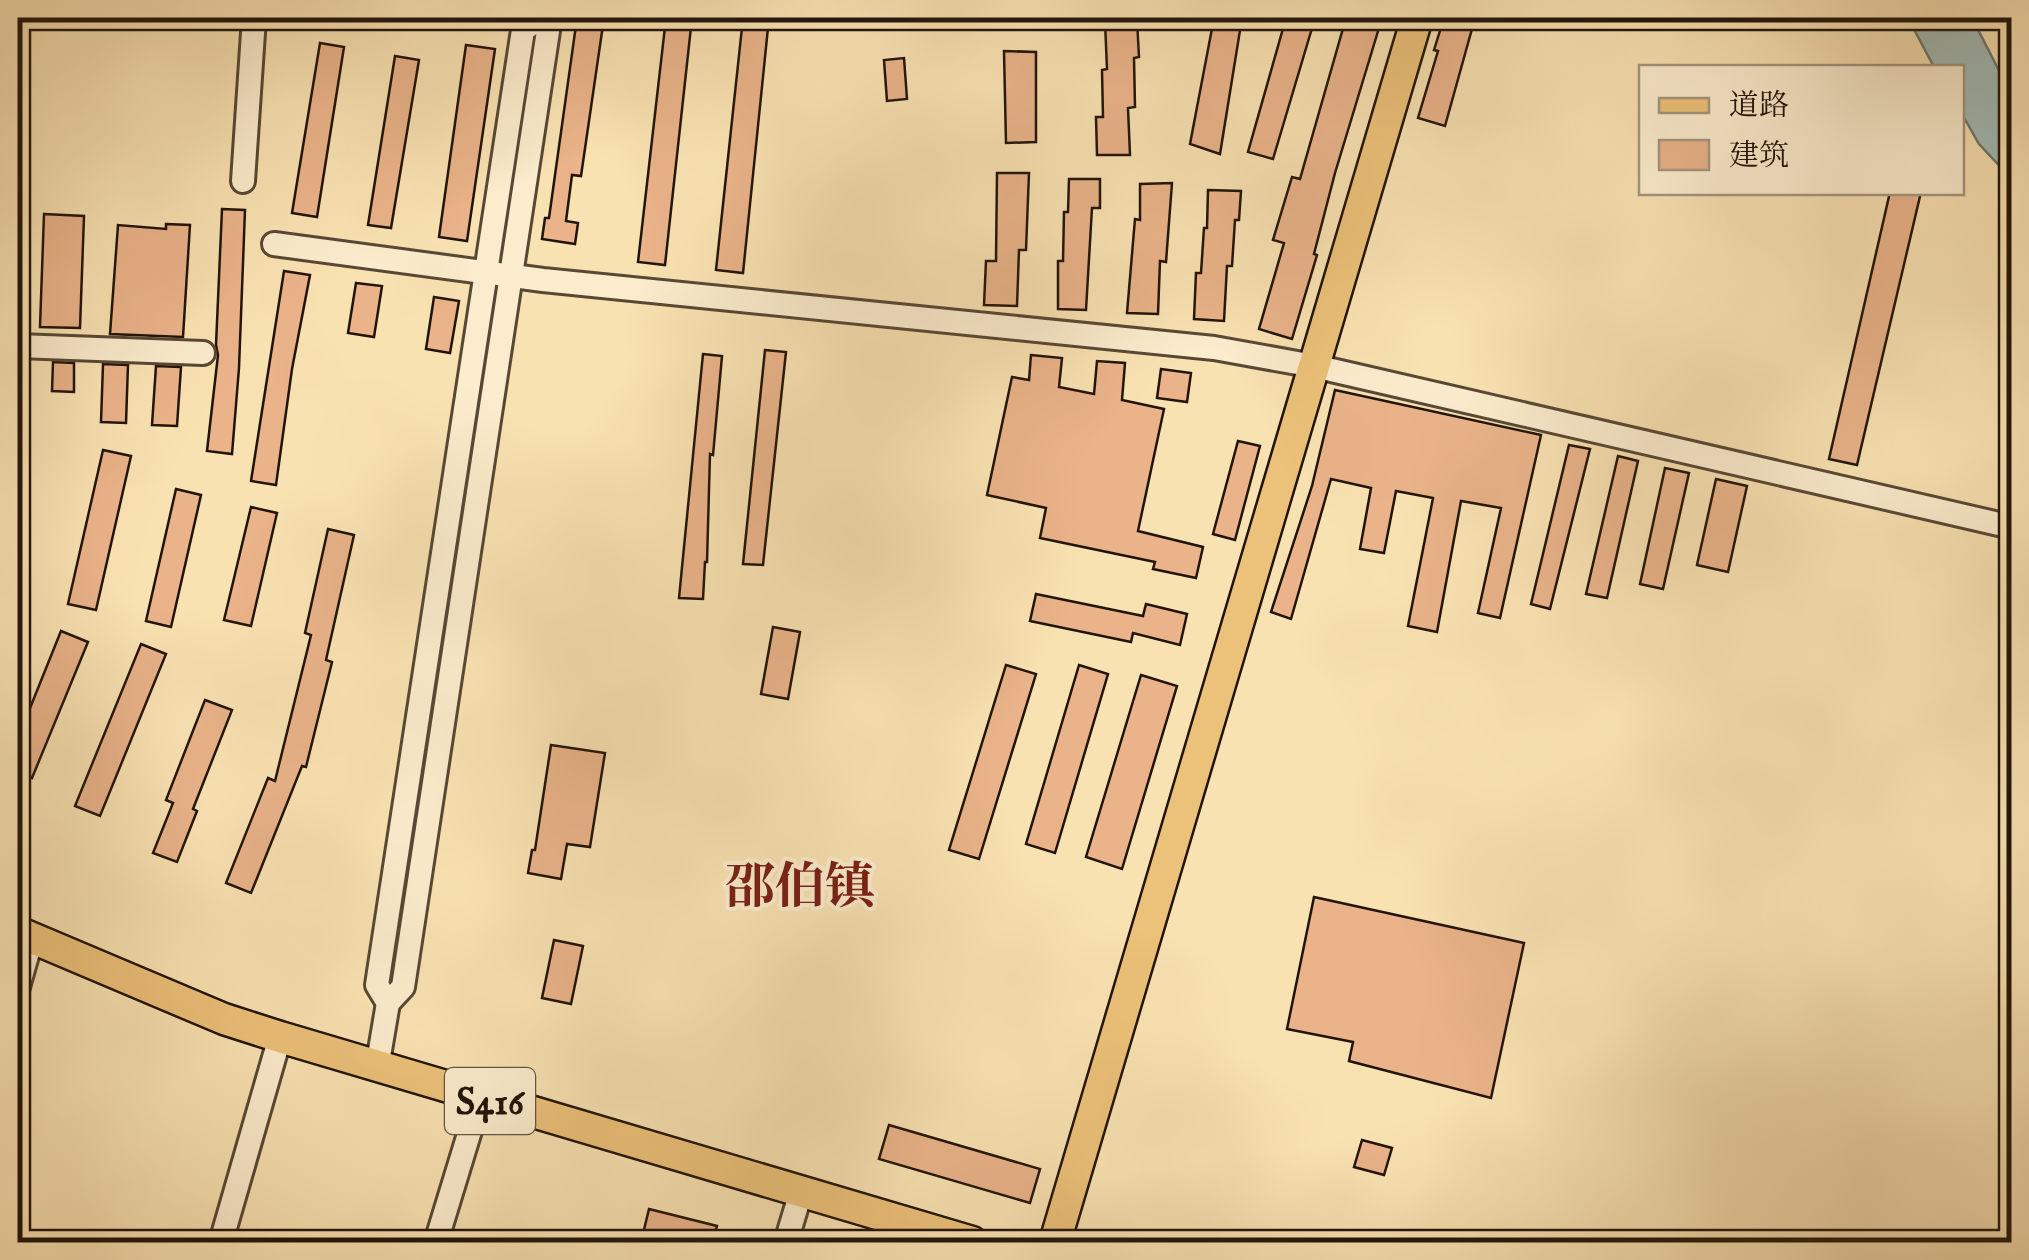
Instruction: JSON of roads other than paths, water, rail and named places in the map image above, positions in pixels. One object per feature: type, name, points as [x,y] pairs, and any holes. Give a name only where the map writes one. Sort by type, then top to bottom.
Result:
[{"type":"main road","points":[[1055,1242],[1416,18]]},
{"type":"main road","name":"S416","points":[[25,935],[224,1019],[280,1038],[801,1192],[922,1235],[972,1242]]},
{"type":"street","points":[[243,180],[254,18]]},
{"type":"street","points":[[377,1068],[388,1003],[403,987],[548,32],[542,23],[529,24],[523,30],[484,272],[377,985],[388,1003]]},
{"type":"street","points":[[274,244],[512,276],[1214,348],[1314,366],[2012,526]]},
{"type":"street","points":[[18,346],[203,353]]},
{"type":"street","points":[[18,988],[25,935]]},
{"type":"street","points":[[221,1242],[280,1038]]},
{"type":"street","points":[[436,1242],[480,1098]]},
{"type":"street","points":[[786,1242],[801,1192]]},
{"type":"water","points":[[1908,18],[1972,18],[2011,94],[2011,178],[1979,144],[1964,118],[1964,65],[1933,65]]},
{"type":"district","name":"邵伯镇","points":[[800,885]]}]
